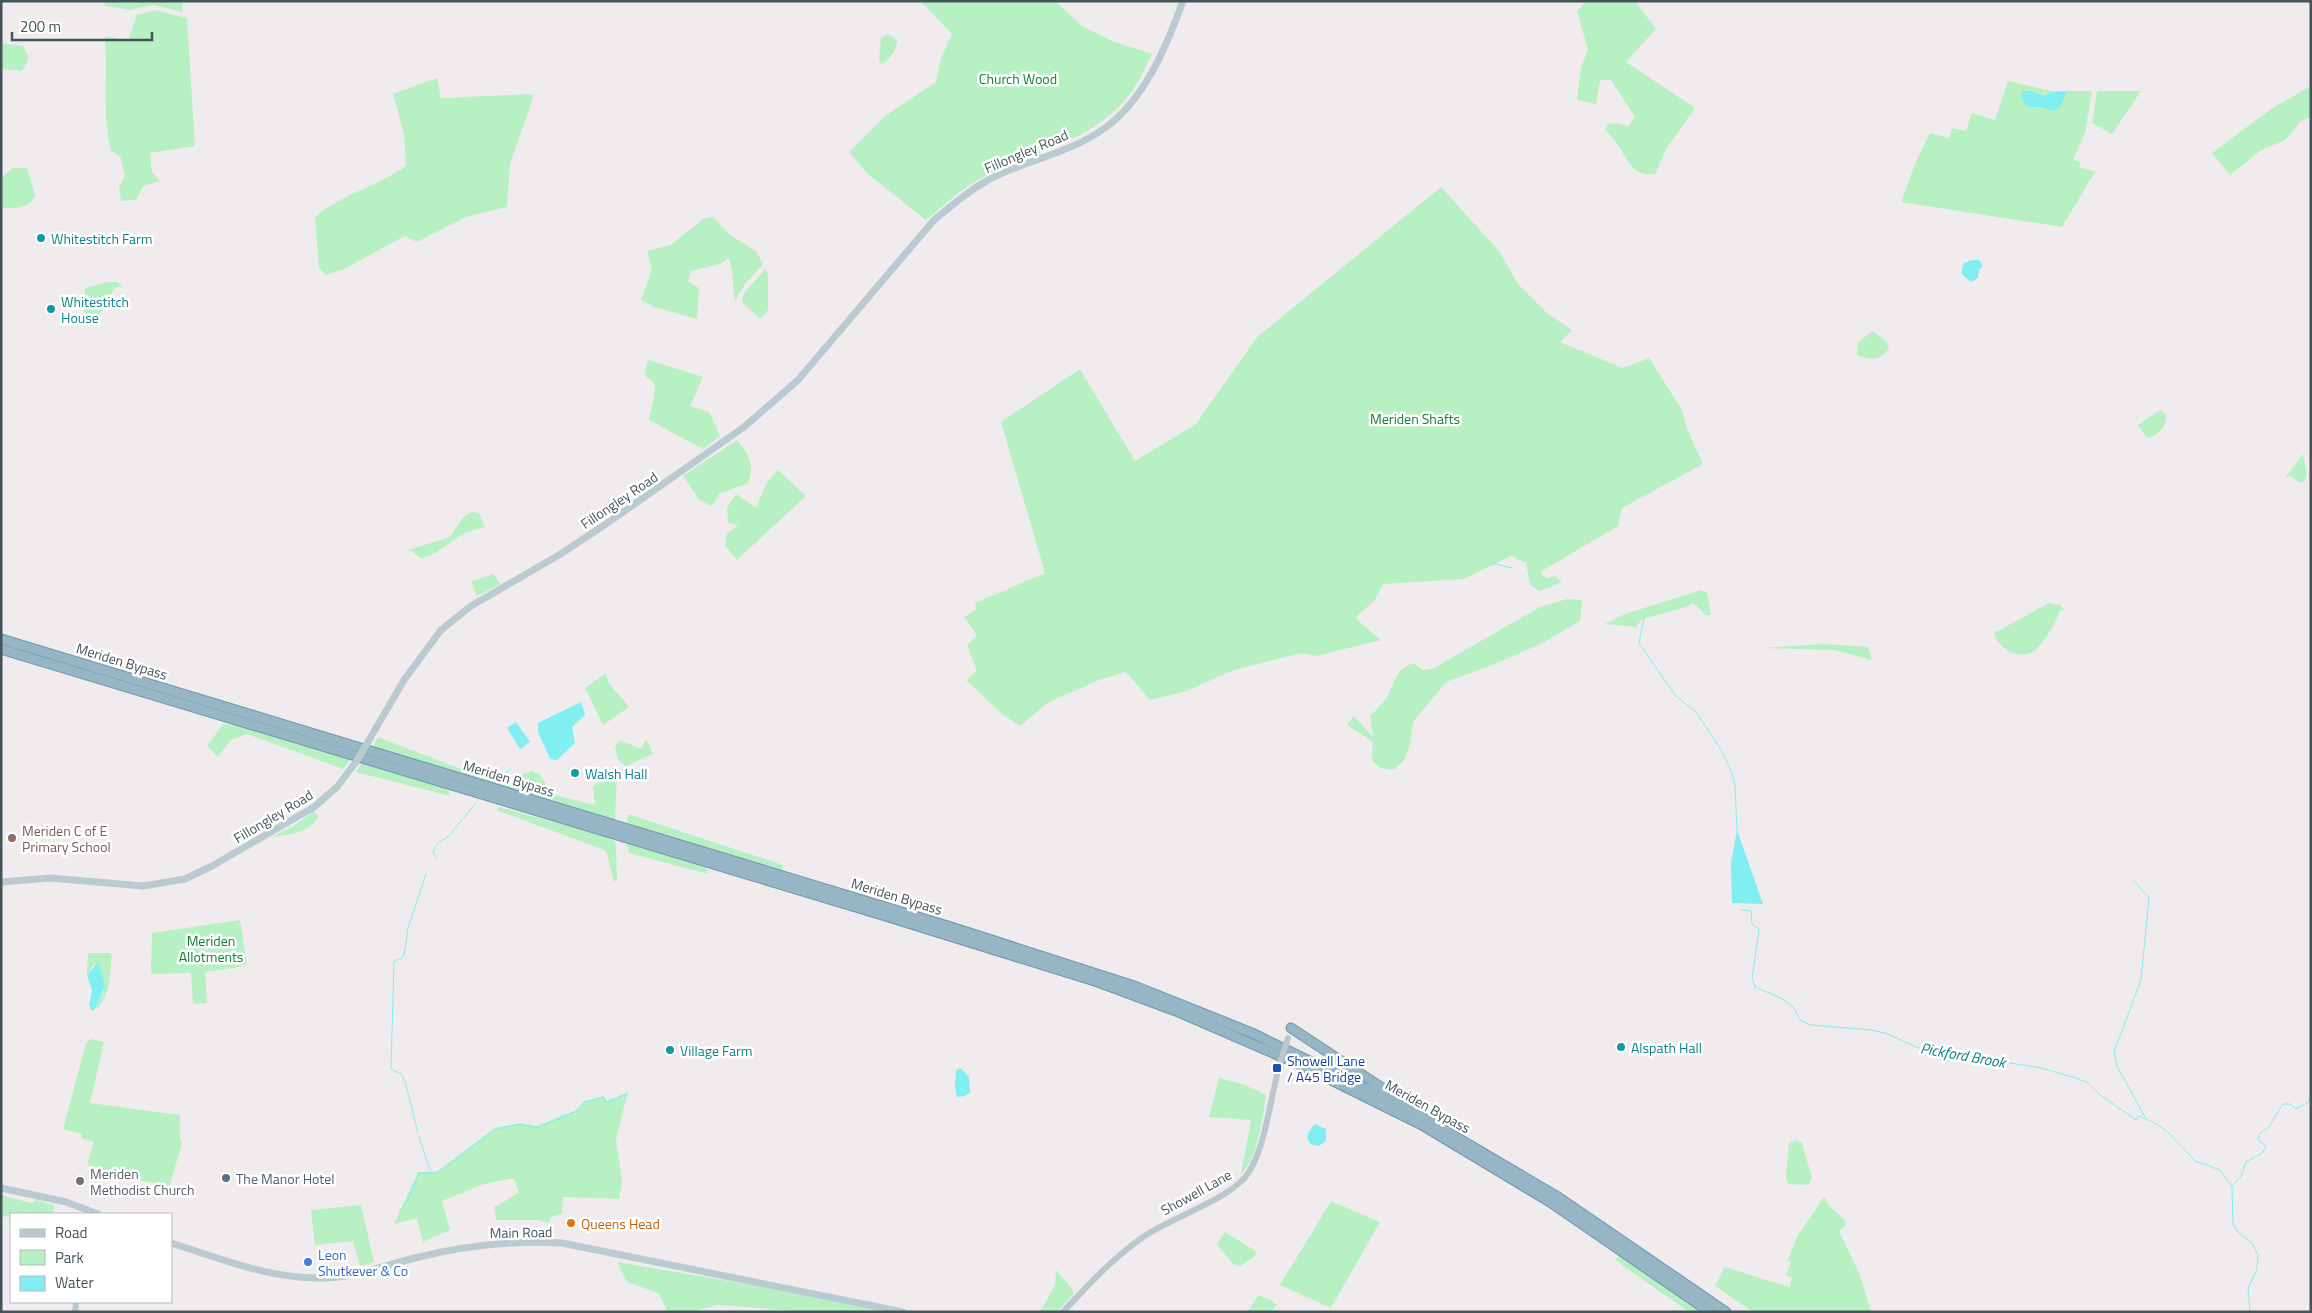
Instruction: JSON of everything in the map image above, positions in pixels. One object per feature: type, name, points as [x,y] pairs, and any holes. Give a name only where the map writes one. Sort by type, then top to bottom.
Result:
[{"type":"highway","name":"Meriden Bypass","points":[[1,639],[881,910],[1098,982],[1202,1022],[1311,1070],[1471,1153],[1558,1208],[1710,1312]]},
{"type":"highway","name":"Meriden Bypass","points":[[1,650],[881,910]]},
{"type":"highway","name":"Meriden Bypass","points":[[908,919],[1073,965],[1146,990],[1252,1033],[1410,1110],[1558,1198],[1726,1312]]},
{"type":"highway","points":[[1291,1028],[1398,1098],[1410,1110]]},
{"type":"main road","name":"Fillongley Road","points":[[1,882],[50,878],[143,886],[185,879],[212,866],[314,808],[337,786],[356,762],[425,648],[453,619],[559,556],[670,480],[744,426],[798,380],[934,220],[968,194],[996,176],[1062,151],[1096,134],[1115,120],[1142,88],[1165,46],[1183,1]]},
{"type":"main road","points":[[1,1188],[66,1202],[89,1212]]},
{"type":"main road","name":"Main Road","points":[[172,1243],[248,1267],[312,1278],[341,1276],[418,1257],[491,1244],[533,1241],[562,1243],[903,1312]]},
{"type":"street","name":"Showell Lane","points":[[1063,1312],[1100,1273],[1138,1240],[1165,1224],[1225,1194],[1247,1176],[1261,1144],[1280,1063],[1291,1028]]},
{"type":"green space","points":[[104,1],[183,1],[182,12],[153,5],[130,10],[105,6]]},
{"type":"green space","name":"Church Wood","points":[[920,1],[1055,1],[1082,26],[1115,42],[1152,54],[1133,90],[1110,115],[1075,138],[978,180],[926,220],[869,175],[849,152],[885,116],[936,82],[941,58],[952,34]]},
{"type":"green space","points":[[1587,1],[1635,1],[1656,29],[1626,62],[1695,108],[1668,146],[1655,174],[1641,173],[1636,170],[1605,130],[1608,124],[1619,123],[1628,127],[1635,117],[1611,80],[1600,80],[1596,104],[1577,100],[1581,67],[1588,50],[1577,11]]},
{"type":"green space","points":[[155,10],[187,18],[195,146],[150,153],[152,172],[160,181],[143,186],[136,200],[121,201],[119,187],[125,175],[120,156],[111,151],[108,137],[105,36],[128,41],[137,15]]},
{"type":"green space","points":[[888,34],[897,40],[896,47],[894,53],[881,64],[879,60],[881,38]]},
{"type":"green space","points":[[1,43],[23,46],[29,58],[22,71],[1,69]]},
{"type":"green space","points":[[437,78],[441,98],[533,94],[510,164],[507,207],[466,217],[417,242],[405,236],[342,270],[325,275],[319,267],[315,217],[336,202],[383,180],[406,166],[404,134],[393,94]]},
{"type":"green space","points":[[2008,81],[2051,91],[2092,91],[2085,133],[2073,159],[2081,163],[2079,167],[2095,172],[2062,227],[1901,202],[1917,159],[1930,133],[1949,138],[1952,128],[1966,131],[1972,113],[1995,120]]},
{"type":"green space","points":[[2311,86],[2311,117],[2301,121],[2285,140],[2260,151],[2230,175],[2212,153],[2271,109]]},
{"type":"green space","points":[[2097,91],[2141,91],[2112,134],[2092,123]]},
{"type":"green space","points":[[12,168],[27,168],[35,195],[33,200],[25,205],[16,208],[1,208],[1,179]]},
{"type":"green space","name":"Meriden Shafts","points":[[1441,187],[1499,251],[1518,284],[1547,313],[1572,330],[1560,342],[1623,368],[1649,358],[1682,410],[1687,429],[1703,464],[1622,508],[1618,526],[1542,571],[1541,575],[1548,578],[1555,576],[1562,582],[1540,591],[1530,585],[1526,563],[1511,556],[1464,579],[1383,584],[1375,600],[1355,618],[1381,640],[1316,656],[1301,653],[1234,670],[1184,692],[1150,700],[1126,672],[1099,680],[1049,702],[1020,726],[1002,714],[966,680],[977,671],[967,645],[977,635],[964,617],[976,610],[975,603],[1045,573],[1001,422],[1080,369],[1135,461],[1196,424],[1257,337]]},
{"type":"green space","points":[[713,217],[731,236],[756,251],[763,264],[745,284],[735,301],[729,258],[720,264],[691,271],[688,281],[699,288],[697,319],[654,307],[641,300],[652,269],[647,251],[671,245],[703,219]]},
{"type":"green space","points":[[765,269],[768,273],[768,310],[760,319],[742,302],[744,293]]},
{"type":"green space","points":[[108,282],[118,282],[124,288],[118,287],[114,289],[94,324],[84,312],[85,288]]},
{"type":"green space","points":[[1873,331],[1887,342],[1889,348],[1883,355],[1875,358],[1857,355],[1858,342]]},
{"type":"green space","points":[[649,360],[703,377],[690,406],[709,412],[720,436],[703,449],[649,420],[655,387],[653,382],[645,376]]},
{"type":"green space","points":[[2160,410],[2166,414],[2164,426],[2159,433],[2147,438],[2138,425]]},
{"type":"green space","points":[[737,440],[750,460],[751,471],[748,483],[719,494],[712,506],[699,500],[683,476]]},
{"type":"green space","points":[[2303,454],[2307,474],[2305,481],[2301,483],[2290,476],[2285,478]]},
{"type":"green space","points":[[778,470],[806,496],[737,560],[725,546],[727,533],[738,526],[728,522],[727,508],[736,494],[756,508],[767,482]]},
{"type":"green space","points":[[472,512],[479,513],[485,527],[466,533],[433,554],[421,559],[412,551],[405,551],[450,537],[463,517]]},
{"type":"green space","points":[[493,574],[501,584],[477,596],[471,582]]},
{"type":"green space","points":[[1701,590],[1707,592],[1711,615],[1706,615],[1693,603],[1687,607],[1642,619],[1636,627],[1605,624],[1625,614]]},
{"type":"green space","points":[[1567,599],[1582,600],[1580,621],[1541,644],[1446,682],[1413,722],[1410,745],[1404,760],[1394,770],[1380,768],[1372,760],[1373,742],[1347,725],[1354,716],[1373,737],[1370,716],[1384,701],[1403,668],[1414,663],[1423,670],[1434,668],[1540,607]]},
{"type":"green space","points":[[2049,603],[2060,605],[2064,609],[2059,612],[2049,633],[2034,651],[2022,655],[2016,654],[2004,648],[1996,639],[1994,633]]},
{"type":"green space","points":[[1822,644],[1868,647],[1872,660],[1834,650],[1761,648]]},
{"type":"green space","points":[[606,673],[612,688],[629,707],[603,725],[585,688]]},
{"type":"green space","points":[[223,724],[239,725],[351,759],[343,769],[247,734],[231,740],[218,757],[207,746]]},
{"type":"green space","points":[[378,737],[458,768],[522,784],[519,776],[531,771],[539,774],[554,795],[595,805],[593,786],[617,774],[615,821],[373,747]]},
{"type":"green space","points":[[646,739],[653,754],[626,766],[618,760],[615,747],[620,740],[641,749]]},
{"type":"green space","points":[[362,762],[439,786],[449,791],[450,796],[356,772]]},
{"type":"green space","points":[[499,807],[605,836],[615,842],[617,878],[614,883],[607,853],[602,849],[496,810]]},
{"type":"green space","points":[[314,811],[318,817],[310,827],[298,832],[271,837],[292,827]]},
{"type":"green space","points":[[628,814],[783,865],[783,869],[778,870],[627,824]]},
{"type":"green space","points":[[626,843],[704,866],[708,874],[629,853]]},
{"type":"green space","name":"Meriden Allotments","points":[[240,920],[247,964],[240,967],[205,972],[207,1003],[193,1004],[191,973],[151,974],[152,933]]},
{"type":"green space","points":[[88,953],[112,953],[107,990],[102,1003],[97,1009],[95,1009],[104,991],[100,966],[94,964],[87,975]]},
{"type":"green space","points":[[91,1039],[104,1042],[90,1103],[180,1115],[180,1139],[182,1143],[169,1188],[87,1165],[94,1142],[81,1138],[82,1134],[63,1129],[86,1043]]},
{"type":"green space","points":[[1219,1078],[1243,1084],[1266,1095],[1255,1149],[1247,1168],[1241,1174],[1251,1120],[1209,1117]]},
{"type":"green space","points":[[628,1092],[616,1139],[622,1183],[619,1199],[563,1197],[562,1214],[551,1217],[549,1223],[537,1220],[496,1220],[494,1207],[519,1193],[514,1178],[484,1184],[442,1201],[450,1230],[423,1242],[417,1218],[394,1224],[418,1172],[436,1172],[495,1128],[520,1123],[537,1126],[576,1110],[584,1102],[604,1096],[607,1101]]},
{"type":"green space","points":[[1797,1140],[1802,1143],[1812,1178],[1809,1185],[1788,1184],[1786,1176],[1789,1143]]},
{"type":"green space","points":[[1,1195],[31,1203],[37,1200],[55,1206],[52,1213],[10,1213],[10,1217],[1,1216]]},
{"type":"green space","points":[[1824,1197],[1831,1208],[1845,1220],[1845,1226],[1839,1231],[1860,1275],[1871,1312],[1753,1312],[1715,1286],[1725,1267],[1789,1287],[1792,1278],[1786,1275],[1791,1262],[1787,1261],[1798,1235]]},
{"type":"green space","points":[[1331,1201],[1380,1222],[1331,1308],[1280,1285]]},
{"type":"green space","points":[[361,1205],[374,1262],[360,1266],[353,1241],[315,1245],[311,1210]]},
{"type":"green space","points":[[1225,1232],[1257,1252],[1254,1257],[1240,1266],[1234,1265],[1217,1245]]},
{"type":"green space","points":[[1619,1256],[1703,1312],[1689,1312],[1615,1260]]},
{"type":"green space","points":[[617,1262],[758,1286],[885,1312],[808,1312],[717,1305],[691,1312],[668,1312],[659,1294],[626,1281]]},
{"type":"green space","points":[[1056,1270],[1073,1290],[1073,1295],[1057,1312],[1040,1312],[1055,1285]]},
{"type":"green space","points":[[1258,1295],[1271,1300],[1277,1305],[1270,1312],[1248,1312]]},
{"type":"water","points":[[2023,91],[2031,91],[2044,96],[2052,92],[2067,92],[2060,107],[2054,111],[2041,107],[2028,107],[2020,96]]},
{"type":"water","points":[[1979,260],[1983,266],[1979,270],[1978,278],[1971,282],[1962,274],[1962,268],[1964,263]]},
{"type":"water","points":[[581,702],[585,715],[572,727],[575,743],[557,760],[550,759],[538,732],[538,723]]},
{"type":"water","points":[[516,722],[530,742],[520,749],[507,728]]},
{"type":"water","points":[[1737,830],[1763,904],[1732,903],[1731,863]]},
{"type":"water","points":[[97,963],[100,966],[105,987],[95,1009],[92,1011],[89,1005],[92,991],[87,975]]},
{"type":"water","points":[[961,1068],[969,1077],[970,1092],[965,1096],[957,1097],[955,1087],[956,1070]]},
{"type":"water","points":[[1315,1124],[1326,1129],[1326,1141],[1319,1146],[1311,1144],[1308,1138],[1309,1131]]},
{"type":"waterway","name":"Pickford Brook","points":[[2308,1],[2311,6]]},
{"type":"waterway","points":[[1492,563],[1512,568]]},
{"type":"waterway","points":[[1644,618],[1639,643],[1675,695],[1696,712],[1722,751],[1732,773],[1735,785],[1737,830]]},
{"type":"waterway","points":[[502,777],[511,768]]},
{"type":"waterway","points":[[436,857],[433,853],[438,843],[449,836],[475,804]]},
{"type":"waterway","points":[[418,1133],[405,1081],[401,1074],[391,1069],[394,961],[402,958],[404,955],[408,928],[426,874]]},
{"type":"waterway","points":[[2133,880],[2149,898],[2141,980],[2114,1052],[2117,1066],[2145,1117]]},
{"type":"waterway","name":"Pickford Brook","points":[[1741,910],[1751,911],[1752,924],[1759,931],[1752,978],[1755,987],[1783,999],[1793,1007],[1800,1020],[1811,1025],[1871,1030],[1885,1033],[1919,1048],[2041,1068],[2076,1078],[2088,1083],[2099,1094],[2136,1120],[2139,1116],[2157,1124],[2170,1134],[2195,1161],[2220,1170],[2232,1187]]},
{"type":"waterway","points":[[399,1213],[410,1196],[419,1173],[436,1173],[445,1168],[496,1129],[520,1124],[537,1128],[577,1111],[584,1102],[603,1097],[606,1103],[627,1094]]},
{"type":"waterway","name":"Pickford Brook","points":[[2250,1312],[2248,1288],[2257,1269],[2258,1255],[2253,1244],[2237,1231],[2233,1224],[2232,1187],[2241,1176],[2246,1162],[2262,1153],[2266,1146],[2258,1140],[2260,1133],[2268,1128],[2283,1104],[2290,1104],[2296,1109],[2307,1103],[2311,1097]]},
{"type":"waterway","points":[[419,1137],[431,1172]]},
{"type":"place","name":"Whitestitch Farm","points":[[41,238]]},
{"type":"place","name":"Whitestitch House","points":[[51,309]]},
{"type":"place","name":"Walsh Hall","points":[[575,773]]},
{"type":"place","name":"Meriden C of E Primary School","points":[[12,838]]},
{"type":"place","name":"Alspath Hall","points":[[1621,1047]]},
{"type":"place","name":"Village Farm","points":[[670,1050]]},
{"type":"place","name":"Showell Lane / A45 Bridge","points":[[1277,1068]]},
{"type":"place","name":"The Manor Hotel","points":[[226,1178]]},
{"type":"place","name":"Meriden Methodist Church","points":[[80,1181]]},
{"type":"place","name":"Queens Head","points":[[571,1223]]},
{"type":"place","name":"Leon Shutkever & Co","points":[[308,1262]]}]
